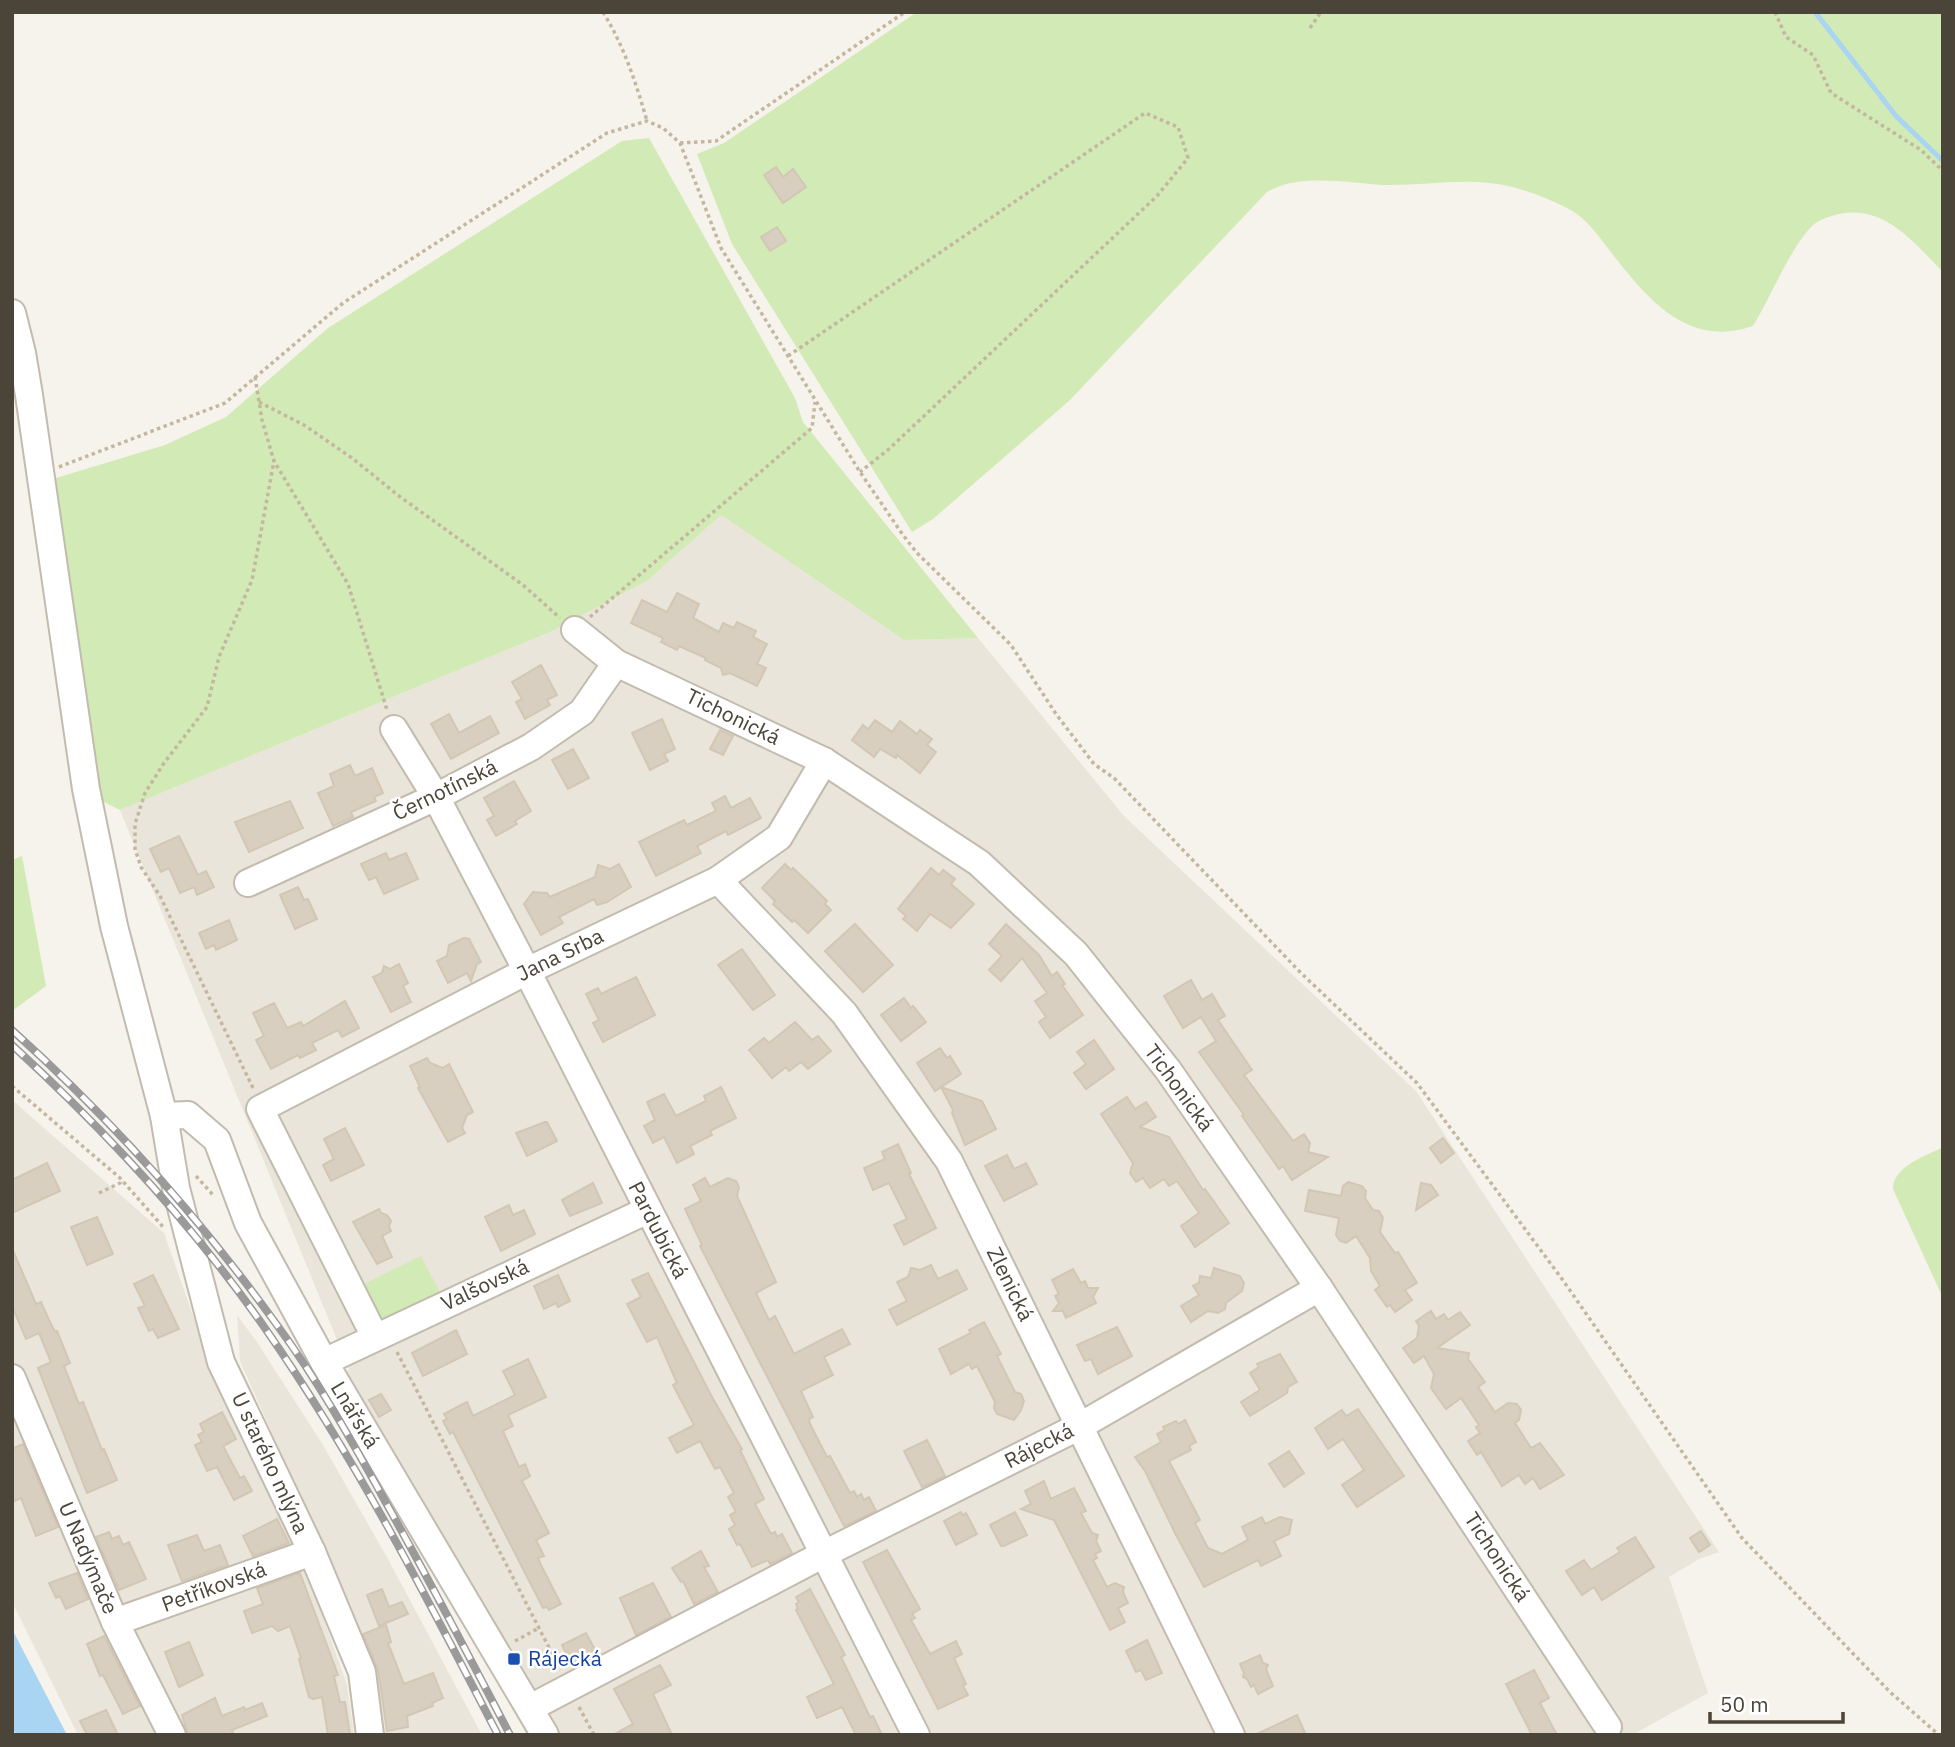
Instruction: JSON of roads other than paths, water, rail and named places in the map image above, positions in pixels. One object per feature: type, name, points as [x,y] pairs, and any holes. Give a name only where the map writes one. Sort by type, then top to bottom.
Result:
[{"type":"street","name":"U starého mlýna","points":[[12,313],[22,353],[86,789],[114,926],[164,1116],[174,1178],[221,1362],[312,1552],[362,1672],[370,1735]]},
{"type":"street","name":"Tichonická","points":[[575,630],[617,663],[824,761],[979,863],[1076,954],[1168,1070],[1319,1287],[1608,1727]]},
{"type":"street","name":"Černotínská","points":[[247,883],[436,797],[531,747],[582,712],[617,663]]},
{"type":"street","name":"Pardubická","points":[[394,729],[436,797],[527,971],[916,1735]]},
{"type":"street","name":"Jana Srba","points":[[381,1334],[260,1109],[527,971],[718,880],[779,837],[824,761]]},
{"type":"street","name":"Zlenická","points":[[718,880],[844,1013],[949,1161],[1231,1735]]},
{"type":"street","name":"Lnářská","points":[[164,1116],[188,1115],[217,1140],[247,1223],[324,1362],[545,1735]]},
{"type":"street","name":"Valšovská","points":[[324,1362],[648,1210]]},
{"type":"street","name":"Rájecká","points":[[530,1708],[824,1554],[1080,1426],[1319,1287]]},
{"type":"street","name":"U Nadýmače","points":[[12,1378],[115,1622],[172,1735]]},
{"type":"street","name":"Petříkovská","points":[[115,1622],[312,1552]]},
{"type":"water","points":[[12,1629],[67,1735],[16,1735],[12,1727]]},
{"type":"waterway","points":[[1815,12],[1896,116],[1943,161]]},
{"type":"railway","points":[[12,1030],[84,1098],[152,1170],[217,1246],[292,1346],[373,1479],[510,1735]]},
{"type":"railway","points":[[12,1045],[82,1112],[149,1182],[211,1256],[269,1334],[361,1481],[418,1581],[498,1735]]},
{"type":"place","name":"Rájecká","points":[[514,1659]]}]
